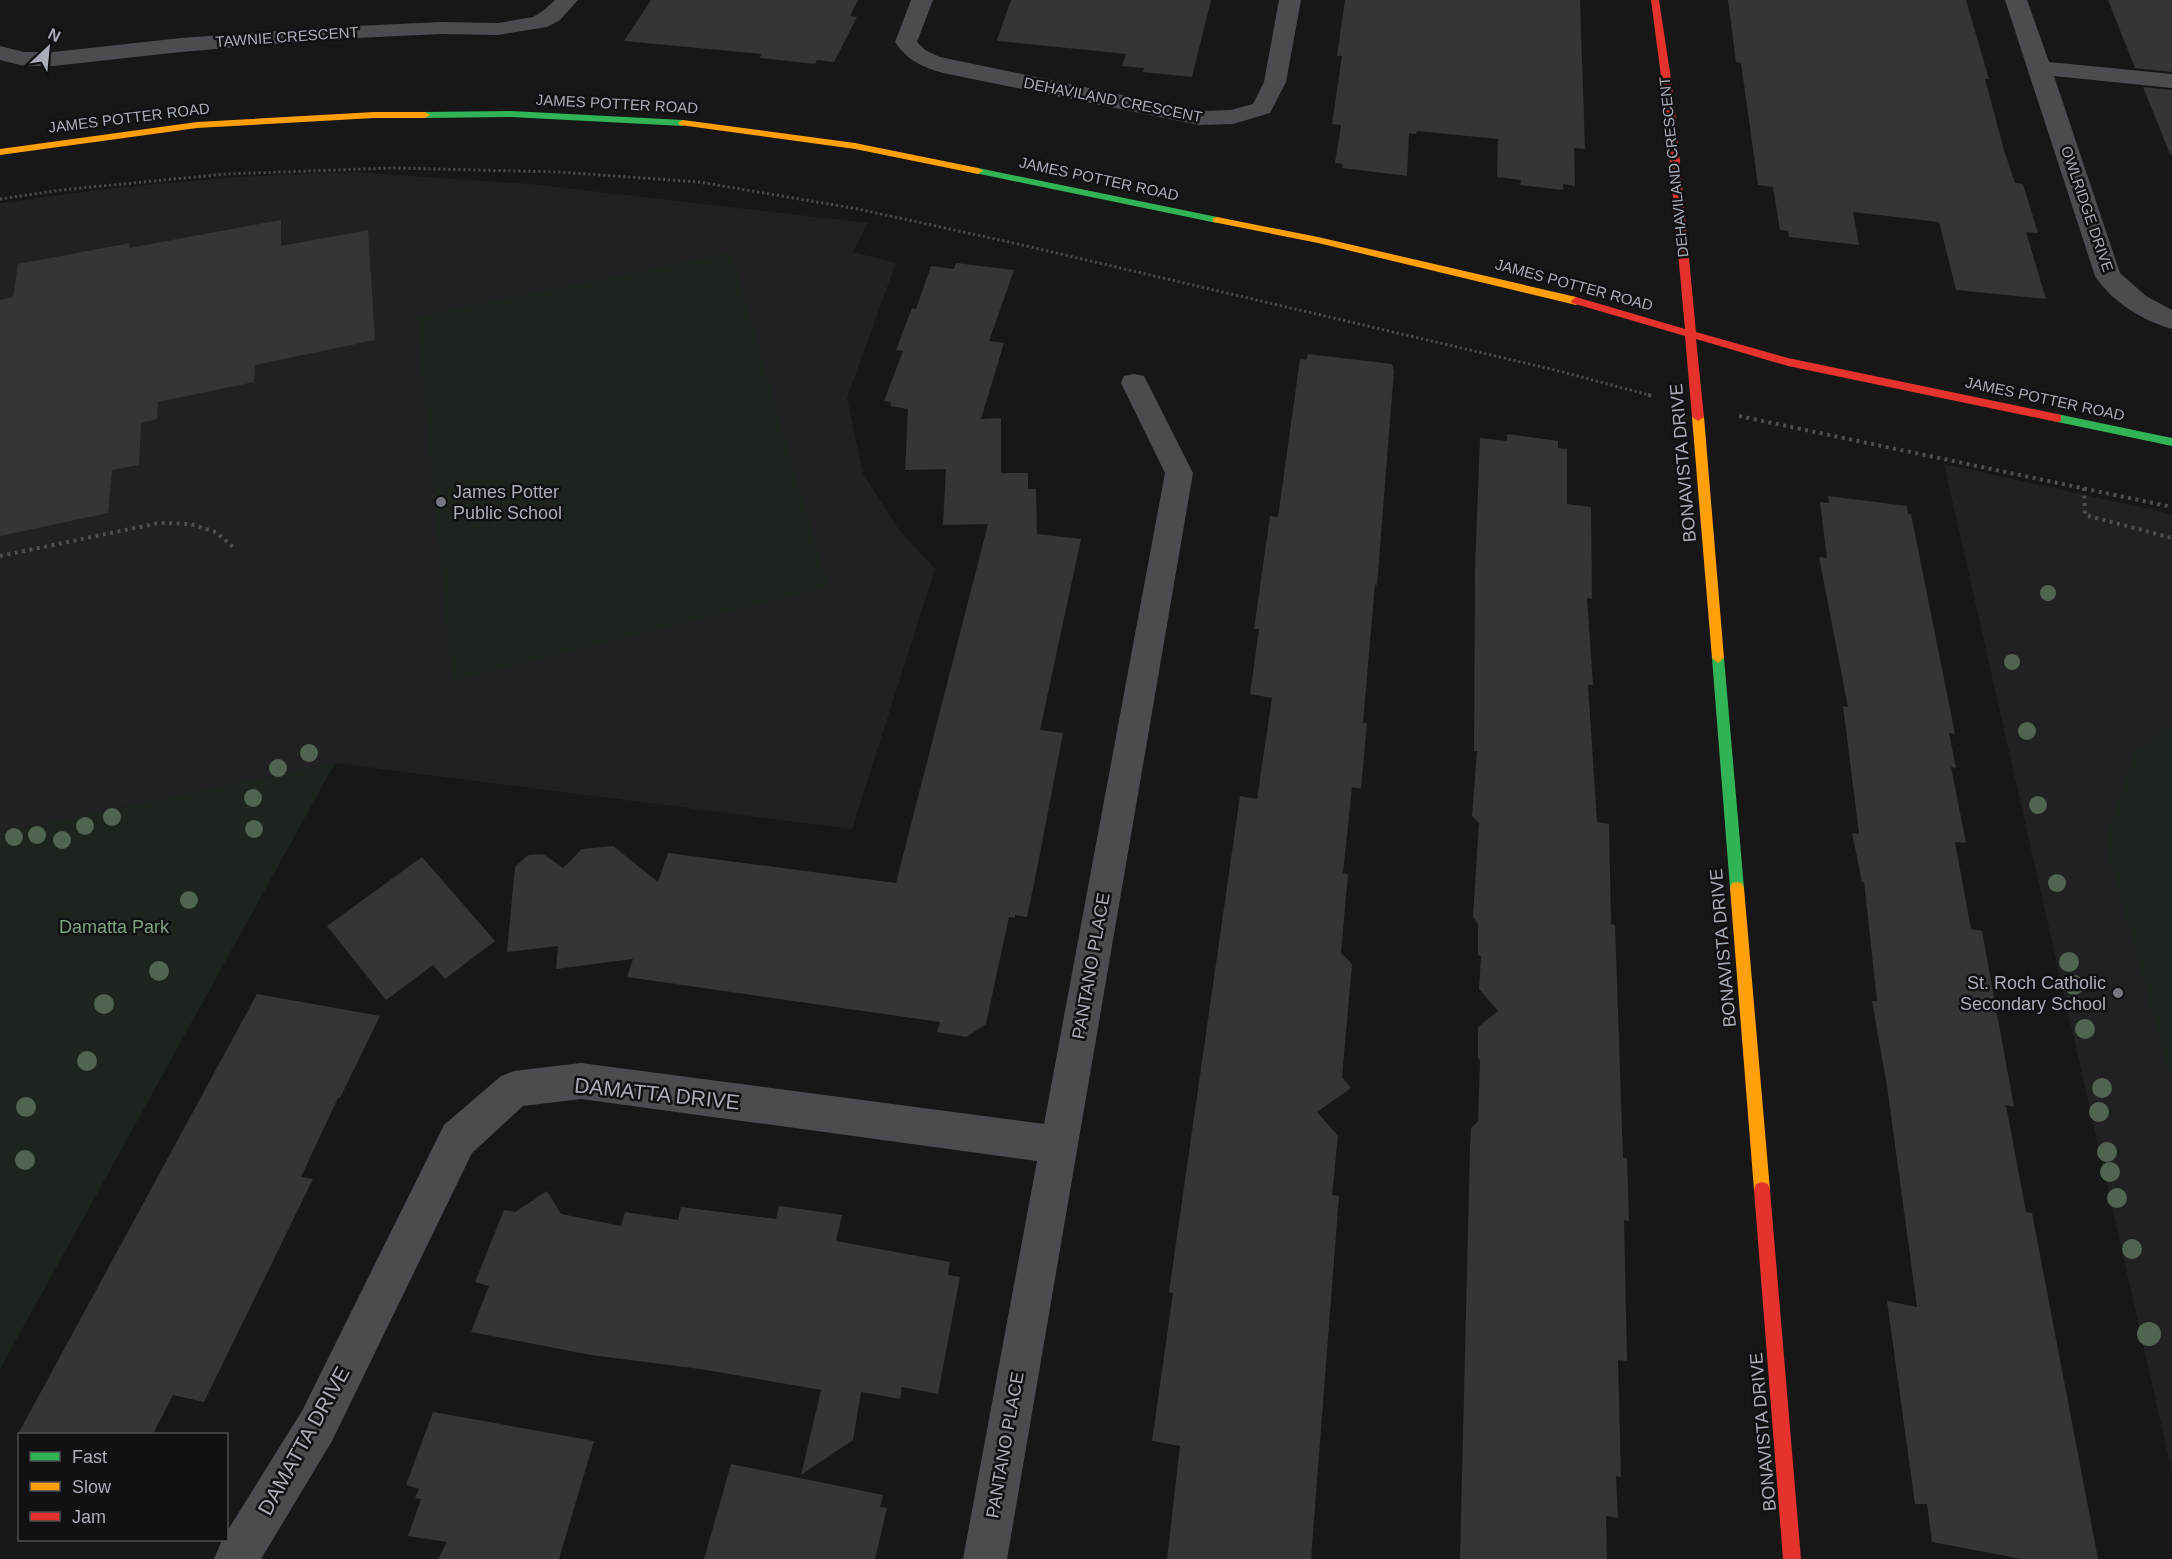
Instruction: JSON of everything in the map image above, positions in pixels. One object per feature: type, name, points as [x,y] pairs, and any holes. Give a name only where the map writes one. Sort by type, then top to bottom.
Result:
[{"type":"main road","name":"DEHAVILAND CRESCENT","points":[[1655,0],[1669,99],[1690,334]]},
{"type":"main road","name":"JAMES POTTER ROAD","points":[[0,152],[197,125],[330,116],[511,114],[683,123],[855,146],[1318,240],[1562,297],[1788,362],[2172,442]]},
{"type":"main road","name":"BONAVISTA DRIVE","points":[[1690,334],[1792,1559]]},
{"type":"street","name":"TAWNIE CRESCENT","points":[[0,53],[24,59],[53,59],[181,45],[334,33],[442,28],[498,29],[539,21],[552,15],[567,0]]},
{"type":"street","name":"DEHAVILAND CRESCENT","points":[[922,0],[906,42],[911,50],[922,58],[943,66],[1199,118],[1233,117],[1262,108],[1275,82],[1290,0]]},
{"type":"street","name":"OWLRIDGE DRIVE","points":[[2016,0],[2108,276],[2126,297],[2151,313],[2172,320]]},
{"type":"street","points":[[2040,68],[2172,81]]},
{"type":"street","name":"PANTANO PLACE","points":[[985,1559],[1179,473],[1134,382]]},
{"type":"street","name":"DAMATTA DRIVE","points":[[236,1559],[317,1426],[458,1139],[514,1089],[581,1081],[1060,1145]]},
{"type":"path","points":[[0,199],[62,190],[226,174],[393,168],[559,172],[699,182],[858,209],[1018,244],[1555,370],[1617,388]]},
{"type":"path","points":[[1777,424],[2172,507]]},
{"type":"path","points":[[2084,488],[2085,515],[2172,538]]},
{"type":"path","points":[[0,556],[159,523],[190,524],[216,532],[233,547]]},
{"type":"shaded area","name":"James Potter Public School","points":[[351,172],[530,184],[868,223],[853,252],[896,263],[847,398],[863,474],[899,530],[935,569],[852,829],[335,763],[0,833],[0,203],[123,187],[239,177]]},
{"type":"shaded area","name":"St. Roch Catholic Secondary School","points":[[1944,464],[2172,514],[2172,1472]]},
{"type":"green space","points":[[731,253],[828,587],[452,681],[417,317]]},
{"type":"green space","points":[[2172,723],[2172,1083],[2105,841],[2133,756]]},
{"type":"green space","name":"Damatta Park","points":[[335,763],[0,1369],[0,833]]},
{"type":"building","points":[[651,0],[858,0],[850,16],[857,17],[834,62],[817,60],[815,64],[759,58],[762,54],[624,41]]},
{"type":"building","points":[[1011,0],[1211,0],[1192,77],[1143,72],[1144,68],[1122,66],[1126,54],[998,41]]},
{"type":"building","points":[[1345,0],[1580,0],[1585,149],[1574,148],[1575,186],[1563,184],[1563,190],[1520,185],[1521,180],[1497,177],[1498,139],[1417,131],[1416,134],[1409,133],[1407,176],[1342,168],[1343,164],[1335,163],[1341,125],[1332,124],[1342,56],[1337,56]]},
{"type":"building","points":[[1728,0],[1966,0],[1989,79],[1985,79],[2004,150],[2015,183],[2023,184],[2038,233],[2026,232],[2046,299],[1956,290],[1939,222],[1853,212],[1859,245],[1789,237],[1788,231],[1780,230],[1773,187],[1758,185],[1741,63],[1736,62]]},
{"type":"building","points":[[2108,0],[2172,0],[2172,72],[2135,68]]},
{"type":"building","points":[[2143,87],[2172,90],[2172,154],[2170,154]]},
{"type":"building","points":[[281,220],[281,246],[368,230],[375,340],[255,365],[254,382],[158,402],[157,419],[141,423],[139,465],[112,470],[108,513],[0,536],[0,300],[13,297],[18,264],[130,243],[129,248]]},
{"type":"building","points":[[956,263],[1014,270],[989,341],[1004,343],[981,419],[1001,418],[1001,473],[1028,473],[1028,489],[1036,489],[1037,534],[1081,539],[1040,730],[1063,733],[1037,869],[1027,917],[1015,915],[1015,918],[1009,917],[986,1024],[966,1037],[937,1032],[940,1022],[627,977],[633,959],[556,969],[558,946],[507,952],[515,867],[528,855],[543,854],[563,868],[582,849],[613,846],[658,882],[668,853],[896,883],[988,524],[943,525],[946,469],[905,470],[908,409],[890,406],[891,402],[884,401],[903,351],[896,350],[912,308],[916,309],[931,266],[954,269]]},
{"type":"building","points":[[1308,354],[1392,364],[1394,371],[1377,585],[1375,584],[1363,723],[1367,723],[1361,789],[1352,787],[1343,873],[1348,874],[1341,953],[1352,964],[1342,1077],[1351,1088],[1317,1112],[1338,1136],[1332,1195],[1339,1196],[1311,1559],[1167,1559],[1180,1446],[1152,1441],[1173,1293],[1169,1292],[1240,796],[1257,799],[1272,698],[1250,694],[1259,629],[1254,629],[1270,516],[1278,517],[1300,359],[1306,360]]},
{"type":"building","points":[[1507,434],[1558,441],[1558,448],[1567,449],[1567,504],[1591,507],[1592,599],[1587,598],[1593,685],[1588,685],[1597,822],[1609,824],[1611,924],[1615,925],[1623,1158],[1627,1158],[1629,1221],[1624,1220],[1627,1361],[1618,1360],[1621,1477],[1616,1476],[1618,1518],[1606,1516],[1607,1559],[1460,1559],[1470,1147],[1471,1128],[1478,1121],[1480,1061],[1478,1058],[1478,1027],[1498,1011],[1479,989],[1481,956],[1478,955],[1478,924],[1473,917],[1479,823],[1472,816],[1477,751],[1474,751],[1475,569],[1480,438],[1507,441]]},
{"type":"building","points":[[1828,496],[1907,506],[1908,514],[1911,514],[1955,734],[1949,733],[1956,768],[1951,767],[1966,843],[1955,842],[1971,929],[1982,931],[2014,1107],[2006,1105],[2026,1212],[2032,1213],[2098,1559],[2022,1559],[1932,1542],[1927,1504],[1915,1504],[1887,1301],[1917,1307],[1887,1086],[1872,1001],[1877,1001],[1864,882],[1862,882],[1852,833],[1859,834],[1843,706],[1848,707],[1819,557],[1827,558],[1820,502],[1829,503]]},
{"type":"building","points":[[422,857],[495,941],[445,979],[433,965],[386,1000],[327,926]]},
{"type":"building","points":[[257,994],[380,1016],[301,1177],[313,1179],[204,1402],[173,1395],[154,1433],[19,1433]]},
{"type":"building","points":[[547,1191],[561,1214],[621,1226],[625,1212],[678,1220],[681,1207],[776,1219],[779,1206],[842,1215],[836,1241],[950,1262],[948,1275],[960,1277],[938,1394],[902,1387],[900,1399],[861,1392],[853,1440],[801,1475],[821,1390],[700,1369],[591,1355],[471,1332],[489,1286],[475,1282],[504,1210],[515,1212]]},
{"type":"building","points":[[433,1412],[594,1441],[559,1559],[438,1559],[447,1542],[408,1536],[421,1499],[415,1498],[419,1489],[406,1485]]},
{"type":"building","points":[[731,1464],[883,1495],[880,1507],[887,1508],[875,1559],[704,1559]]},
{"type":"traffic: fast","points":[[425,115],[511,114],[683,123]]},
{"type":"traffic: fast","points":[[978,171],[1217,220]]},
{"type":"traffic: fast","points":[[2057,418],[2172,442]]},
{"type":"traffic: fast","points":[[1718,658],[1737,888]]},
{"type":"traffic: slow","points":[[0,152],[197,125],[374,115],[425,115]]},
{"type":"traffic: slow","points":[[683,123],[855,146],[978,171]]},
{"type":"traffic: slow","points":[[1217,220],[1318,240],[1576,301]]},
{"type":"traffic: slow","points":[[1698,417],[1718,658]]},
{"type":"traffic: slow","points":[[1737,888],[1762,1190]]},
{"type":"traffic: jam","points":[[1655,0],[1669,99],[1698,417]]},
{"type":"traffic: jam","points":[[1576,301],[1788,362],[2057,418]]},
{"type":"traffic: jam","points":[[1762,1190],[1792,1559]]},
{"type":"place","name":"James Potter Public School","points":[[441,502]]},
{"type":"place","name":"St. Roch Catholic Secondary School","points":[[2118,993]]}]
